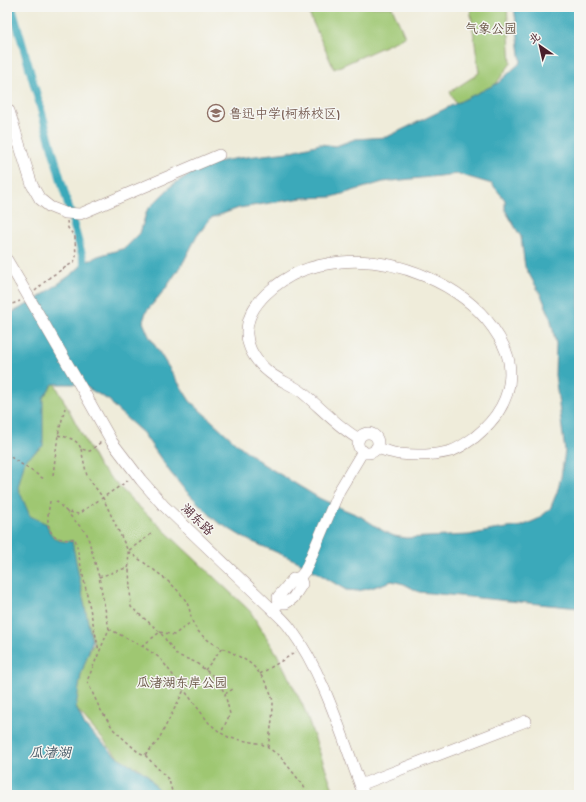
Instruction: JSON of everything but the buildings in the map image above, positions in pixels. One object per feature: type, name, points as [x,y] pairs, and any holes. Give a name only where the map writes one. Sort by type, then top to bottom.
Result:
[{"type":"street","points":[[7,112],[9,111],[32,184],[40,199],[50,206],[65,213],[80,214],[219,155]]},
{"type":"street","name":"湖东路","points":[[7,260],[108,435],[137,475],[164,505],[276,607],[302,648],[324,690],[361,787]]},
{"type":"street","points":[[359,439],[343,428],[301,392],[271,374],[250,349],[246,329],[254,308],[263,297],[286,277],[301,270],[342,262],[373,263],[404,268],[442,284],[464,298],[485,316],[501,340],[509,362],[509,384],[505,400],[495,418],[486,427],[468,442],[453,450],[428,454],[400,454],[376,448]]},
{"type":"street","points":[[363,434],[372,434],[377,441],[376,448],[371,452],[364,451],[358,445],[359,439],[363,434]]},
{"type":"street","points":[[276,607],[278,596],[293,578],[302,574],[339,491],[364,451]]},
{"type":"street","points":[[361,787],[525,718]]},
{"type":"path","points":[[34,291],[50,277],[74,262],[76,257],[75,237],[68,228],[65,213]]},
{"type":"path","points":[[7,306],[22,299]]},
{"type":"path","points":[[53,475],[58,435],[65,408]]},
{"type":"path","points":[[58,435],[74,439],[79,444],[87,476],[103,498],[128,551],[131,607],[160,632],[177,655],[194,662],[217,679],[225,694],[230,714],[221,733]]},
{"type":"path","points":[[81,449],[90,451],[108,435]]},
{"type":"path","points":[[7,446],[9,456],[44,479]]},
{"type":"path","points":[[66,511],[78,514],[137,475]]},
{"type":"path","points":[[50,501],[48,524],[50,531],[58,538],[75,538],[99,652]]},
{"type":"path","points":[[56,501],[87,534],[99,577],[109,629],[87,681],[100,708],[114,730],[138,752],[145,755],[169,780],[173,795]]},
{"type":"path","points":[[128,551],[151,534]]},
{"type":"path","points":[[128,551],[181,593],[188,604],[192,621],[199,632],[222,648],[248,661],[260,674],[271,695],[273,703],[268,747]]},
{"type":"path","points":[[99,577],[129,567]]},
{"type":"path","points":[[142,646],[160,632],[174,635],[192,621]]},
{"type":"path","points":[[109,629],[142,646],[160,658],[209,723],[221,733],[230,738],[262,744],[279,755],[303,784],[308,795]]},
{"type":"path","points":[[205,670],[222,648]]},
{"type":"path","points":[[260,674],[302,648]]},
{"type":"path","points":[[145,755],[158,741],[184,689]]},
{"type":"path","points":[[225,694],[233,689]]},
{"type":"green space","points":[[306,7],[392,7],[405,37],[334,69]]},
{"type":"green space","name":"气象公园","points":[[470,7],[507,7],[511,63],[493,88],[458,108],[450,92],[479,73]]},
{"type":"green space","name":"瓜渚湖东岸公园","points":[[53,380],[98,465],[134,502],[250,611],[277,654],[303,706],[335,795],[155,795],[153,788],[138,767],[125,765],[71,703],[69,688],[94,643],[64,545],[47,543],[9,489],[36,396]]},
{"type":"water","name":"瓜渚湖","points":[[514,7],[579,7],[579,608],[419,592],[404,584],[392,581],[358,591],[346,590],[299,562],[246,539],[216,521],[184,489],[170,472],[143,433],[115,408],[110,401],[81,384],[53,384],[43,398],[43,446],[25,460],[18,488],[30,516],[47,524],[50,533],[55,538],[63,541],[72,541],[92,642],[81,675],[76,707],[85,726],[116,756],[147,774],[161,795],[7,795],[7,315],[34,301],[72,274],[84,263],[98,256],[125,248],[140,233],[147,210],[171,186],[194,171],[211,163],[239,158],[288,152],[320,144],[336,146],[355,139],[387,137],[498,83],[521,62]],"holes":[[[458,174],[492,184],[505,200],[505,210],[521,237],[525,267],[541,295],[550,316],[556,344],[555,375],[565,451],[561,477],[550,509],[538,519],[522,526],[469,535],[406,538],[394,536],[385,532],[360,516],[319,498],[263,464],[236,443],[190,401],[149,336],[143,322],[146,312],[166,288],[184,261],[197,236],[211,218],[239,208],[302,198],[332,197],[383,182]]]},
{"type":"waterway","points":[[12,7],[87,272]]},
{"type":"place","name":"鲁迅中学(柯桥校区)","points":[[216,113]]}]
